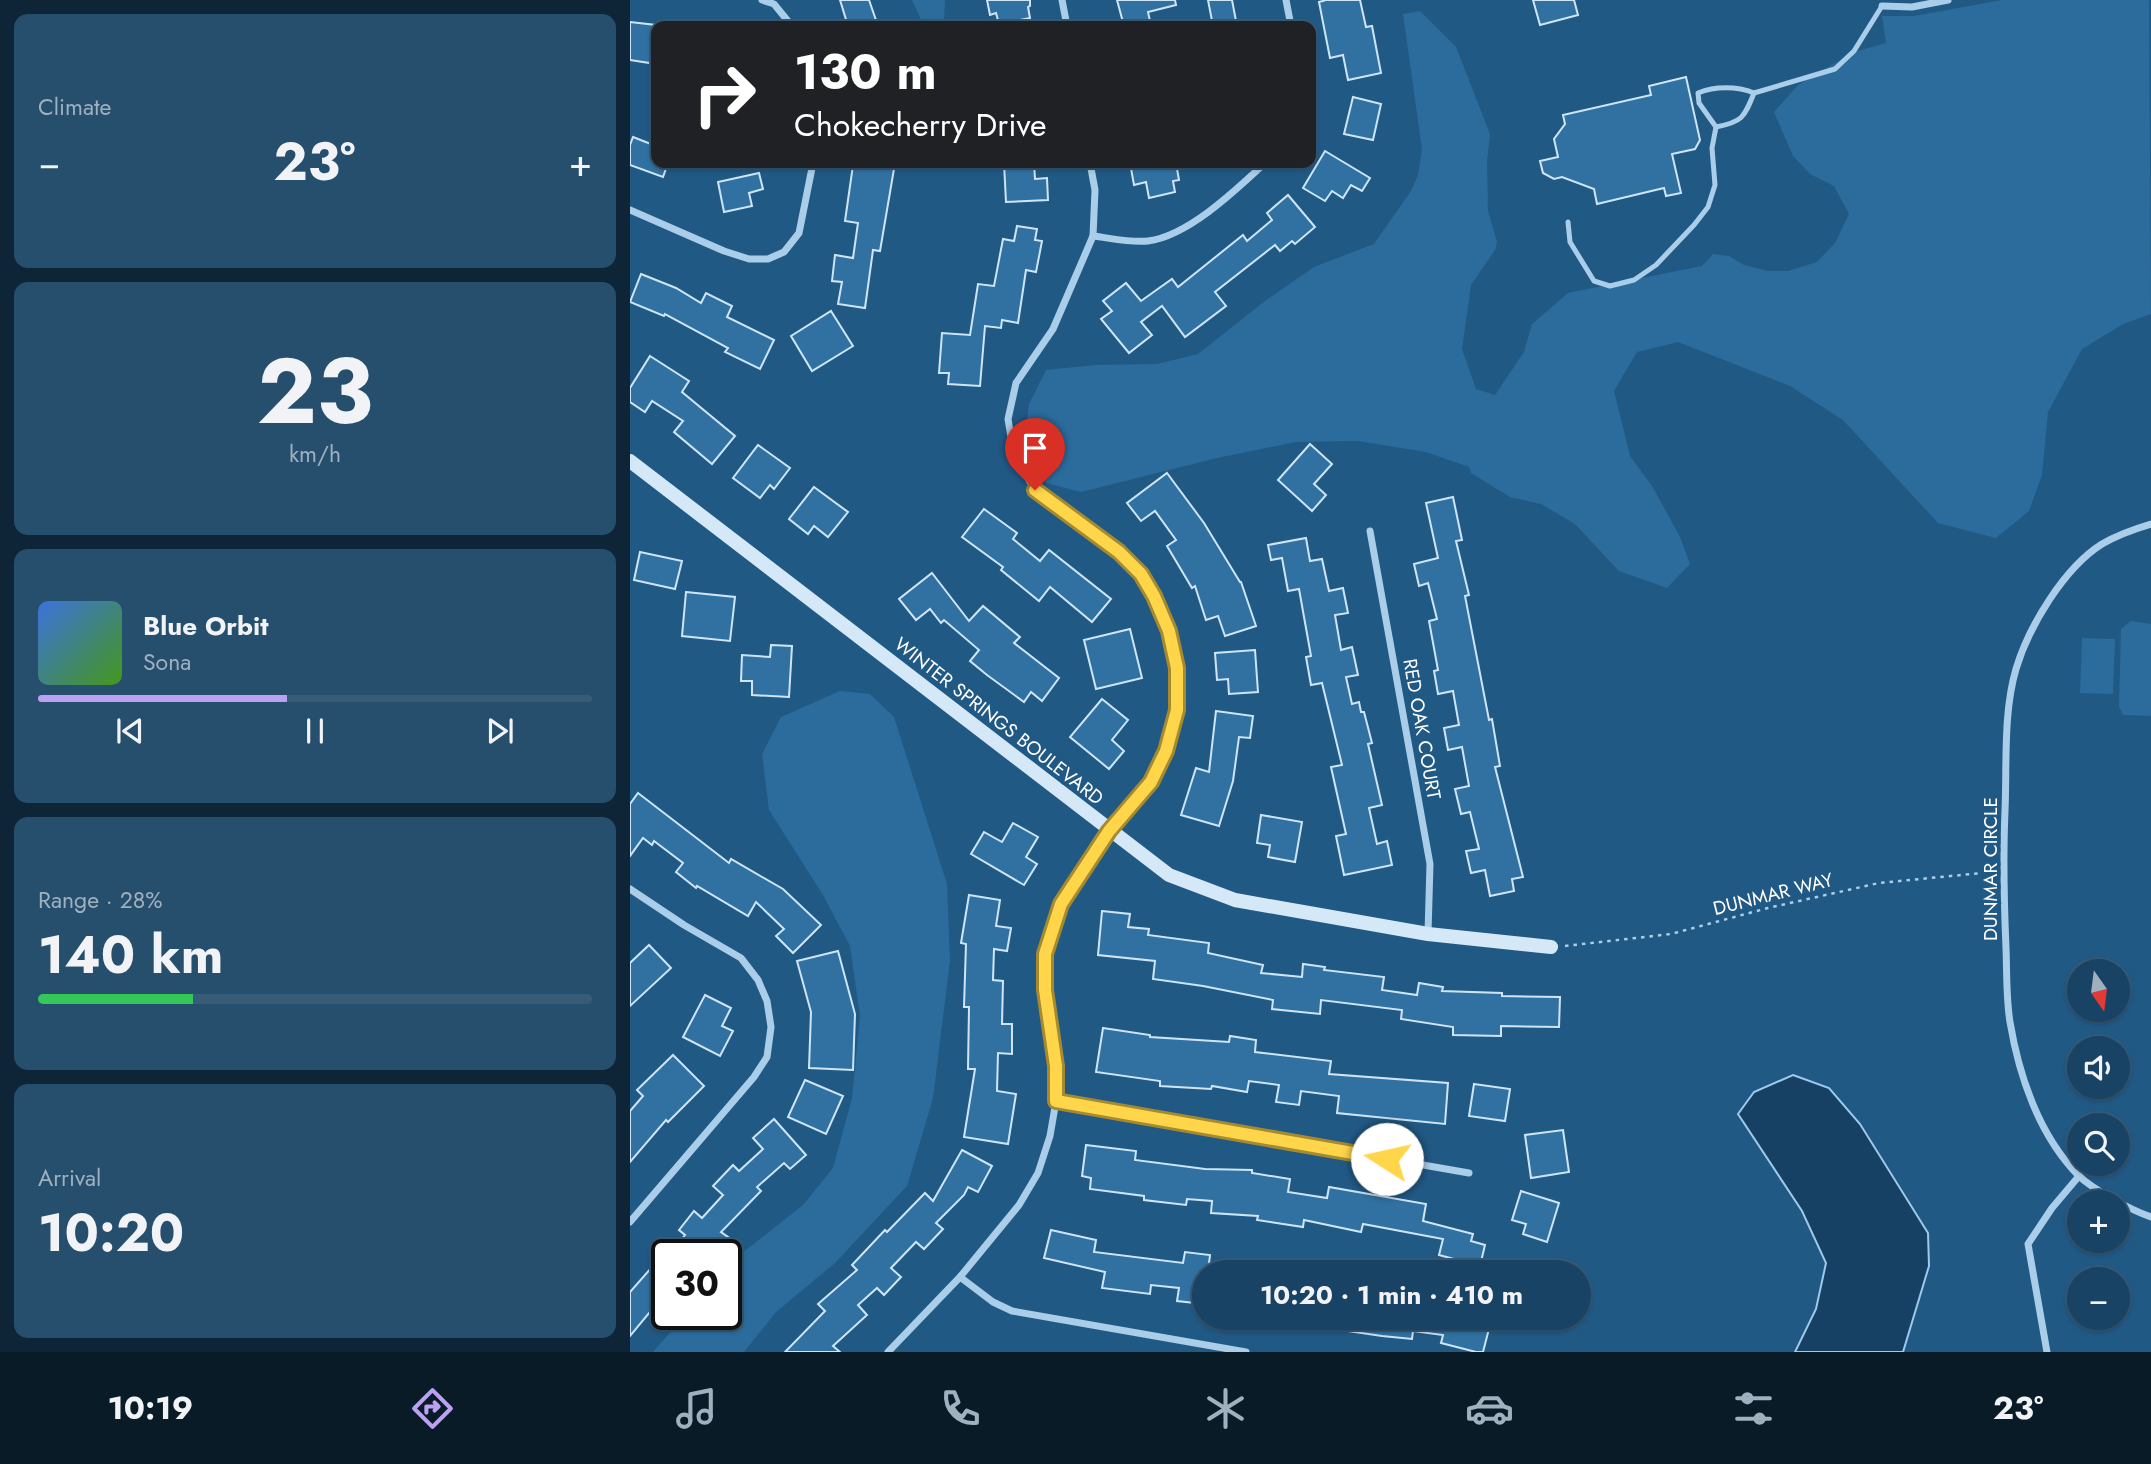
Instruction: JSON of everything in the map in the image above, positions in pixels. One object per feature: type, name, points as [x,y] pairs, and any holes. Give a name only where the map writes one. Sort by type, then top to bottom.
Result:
[{"type":"street","points":[[762,0],[774,4],[788,21]]},
{"type":"street","points":[[1062,0],[1066,21]]},
{"type":"street","points":[[1286,0],[1290,21]]},
{"type":"street","points":[[1882,6],[1912,7],[1948,0]]},
{"type":"street","points":[[630,210],[724,251],[749,259],[768,259],[785,252],[799,233],[812,168]]},
{"type":"street","points":[[888,1352],[960,1277],[1019,1205],[1038,1173],[1050,1136],[1056,1101],[1056,1066],[1045,990],[1045,954],[1061,904],[1109,831],[1151,782],[1166,751],[1177,710],[1177,668],[1169,631],[1154,596],[1141,574],[1119,552],[1035,490],[1014,455],[1008,419],[1016,383],[1053,328],[1093,236],[1095,190],[1091,168]]},
{"type":"street","points":[[1093,236],[1145,241],[1168,237],[1191,224],[1259,168]]},
{"type":"street","name":"WINTER SPRINGS BOULEVARD","points":[[630,461],[1109,831],[1170,875],[1235,900],[1428,934],[1551,947]]},
{"type":"street","name":"DUNMAR CIRCLE","points":[[2067,1161],[2054,1144],[2033,1106],[2019,1065],[2010,1020],[2002,871],[2009,703],[2026,644],[2043,609],[2070,574],[2090,554],[2120,535],[2151,524]]},
{"type":"street","name":"RED OAK COURT","points":[[1370,531],[1430,864],[1428,934]]},
{"type":"street","points":[[630,1222],[754,1077],[767,1057],[771,1027],[767,1001],[758,980],[741,958],[632,893]]},
{"type":"street","points":[[1056,1101],[1469,1173]]},
{"type":"street","points":[[2047,1352],[2028,1244],[2052,1208],[2079,1176]]},
{"type":"street","name":"DUNMAR CIRCLE","points":[[2079,1176],[2110,1197],[2151,1217]]},
{"type":"street","points":[[960,1277],[993,1302],[1012,1311],[1246,1352]]},
{"type":"lane","points":[[1568,222],[1570,242],[1594,281],[1610,286],[1634,280],[1656,265],[1708,207],[1715,185],[1712,148],[1716,127],[1699,103],[1698,93],[1711,87],[1754,93],[1835,69],[1854,51],[1882,6]]},
{"type":"lane","points":[[1716,127],[1734,124],[1745,116],[1754,93]]},
{"type":"path","name":"DUNMAR WAY","points":[[1551,947],[1671,934],[1768,908],[1879,883],[2002,871]]},
{"type":"shaded area","points":[[912,0],[945,0],[944,21],[922,21]]},
{"type":"shaded area","points":[[2002,0],[2149,0],[2151,314],[2123,324],[2082,349],[2048,412],[2042,475],[2029,511],[1996,538],[1938,523],[1843,420],[1790,386],[1678,342],[1637,352],[1614,391],[1630,456],[1652,486],[1680,537],[1690,564],[1667,588],[1619,571],[1575,524],[1541,504],[1510,497],[1471,473],[1469,467],[1426,452],[1358,441],[1296,442],[1217,458],[1081,492],[1046,483],[1024,441],[1029,404],[1046,370],[1096,365],[1157,364],[1198,354],[1265,301],[1314,267],[1374,244],[1411,191],[1418,175],[1422,149],[1403,14],[1420,11],[1456,47],[1490,134],[1487,161],[1488,211],[1497,242],[1495,250],[1471,285],[1462,349],[1476,389],[1495,395],[1524,352],[1532,324],[1568,293],[1702,266],[1713,254],[1729,256],[1744,265],[1768,271],[1788,271],[1817,262],[1835,243],[1849,214],[1834,186],[1810,174],[1793,156],[1774,112],[1798,85],[1854,52],[1886,43],[1882,16],[1914,16]]},
{"type":"shaded area","points":[[2131,621],[2151,624],[2151,716],[2123,715],[2119,706],[2121,629]]},
{"type":"shaded area","points":[[2082,638],[2115,639],[2113,694],[2080,693]]},
{"type":"shaded area","points":[[840,691],[870,694],[894,717],[947,884],[950,961],[933,1098],[907,1186],[835,1263],[776,1312],[744,1352],[653,1352],[672,1330],[742,1330],[742,1253],[803,1205],[833,1168],[852,1098],[860,1016],[850,946],[823,895],[769,810],[762,754],[781,717]]},
{"type":"shaded area","points":[[1793,1075],[1829,1088],[1860,1124],[1928,1233],[1929,1266],[1903,1352],[1795,1352],[1816,1309],[1826,1263],[1802,1211],[1738,1114],[1754,1092]]},
{"type":"building","points":[[840,0],[869,0],[876,21],[846,21]]},
{"type":"building","points":[[987,0],[1030,0],[1030,18],[998,21],[996,13],[990,15]]},
{"type":"building","points":[[1117,0],[1175,0],[1176,5],[1148,12],[1150,21],[1123,21]]},
{"type":"building","points":[[1208,0],[1232,0],[1236,21],[1212,21]]},
{"type":"building","points":[[1360,0],[1366,27],[1372,26],[1381,73],[1348,80],[1343,55],[1330,58],[1319,2]]},
{"type":"building","points":[[1533,0],[1574,0],[1578,15],[1540,25]]},
{"type":"building","points":[[630,22],[651,24],[651,63],[630,60]]},
{"type":"building","points":[[1686,77],[1700,140],[1695,149],[1672,154],[1681,193],[1666,196],[1664,188],[1597,204],[1594,189],[1562,177],[1554,179],[1543,173],[1540,161],[1558,157],[1554,139],[1565,124],[1563,115],[1651,95],[1649,86]]},
{"type":"building","points":[[1353,97],[1381,104],[1373,140],[1344,134]]},
{"type":"building","points":[[633,137],[651,144],[651,168],[666,168],[663,177],[630,165],[630,145]]},
{"type":"building","points":[[1325,151],[1370,178],[1362,191],[1351,185],[1343,198],[1332,191],[1325,201],[1303,188]]},
{"type":"building","points":[[853,168],[894,168],[880,251],[873,250],[865,308],[838,304],[842,282],[832,281],[835,255],[853,258],[858,223],[845,221]]},
{"type":"building","points":[[1004,168],[1034,168],[1035,179],[1047,178],[1048,200],[1006,202]]},
{"type":"building","points":[[1131,168],[1177,168],[1179,180],[1173,181],[1175,192],[1149,198],[1146,182],[1134,185]]},
{"type":"building","points":[[759,173],[763,189],[749,193],[752,206],[724,212],[718,182]]},
{"type":"building","points":[[1288,195],[1315,227],[1295,244],[1292,241],[1280,251],[1275,245],[1215,292],[1226,306],[1185,337],[1162,306],[1141,322],[1152,335],[1129,353],[1101,319],[1112,311],[1103,301],[1126,283],[1141,301],[1172,279],[1178,287],[1243,235],[1247,241],[1272,220],[1267,213]]},
{"type":"building","points":[[1017,226],[1037,229],[1035,240],[1042,241],[1036,272],[1026,270],[1018,323],[1002,320],[1001,328],[985,326],[980,386],[948,384],[949,373],[939,373],[942,333],[970,335],[978,284],[994,286],[1003,239],[1014,241]]},
{"type":"building","points":[[641,274],[676,288],[701,303],[706,293],[732,306],[727,317],[774,340],[760,369],[725,352],[728,348],[665,314],[664,316],[630,302]]},
{"type":"building","points":[[831,311],[853,346],[812,371],[791,336]]},
{"type":"building","points":[[650,356],[689,381],[682,392],[735,436],[712,464],[674,432],[683,421],[652,401],[645,412],[630,402],[630,388]]},
{"type":"building","points":[[1310,444],[1332,464],[1314,484],[1326,495],[1312,511],[1278,480]]},
{"type":"building","points":[[758,445],[790,468],[774,489],[770,485],[760,498],[733,478]]},
{"type":"building","points":[[1167,473],[1204,523],[1241,582],[1256,626],[1225,636],[1218,616],[1206,620],[1195,586],[1192,588],[1167,546],[1176,540],[1155,511],[1141,521],[1127,503]]},
{"type":"building","points":[[814,487],[848,512],[828,537],[814,526],[808,534],[789,519]]},
{"type":"building","points":[[1453,497],[1462,540],[1456,541],[1469,595],[1465,596],[1500,766],[1495,767],[1523,877],[1512,879],[1514,891],[1490,896],[1485,870],[1471,873],[1466,851],[1479,849],[1470,812],[1461,814],[1455,789],[1469,786],[1462,747],[1448,750],[1444,728],[1459,725],[1453,691],[1438,694],[1434,671],[1438,670],[1429,621],[1437,619],[1428,583],[1419,586],[1414,564],[1438,558],[1426,503]]},
{"type":"building","points":[[984,509],[1017,533],[1013,539],[1040,561],[1049,550],[1111,599],[1092,622],[1050,587],[1039,601],[1001,570],[1003,567],[962,537]]},
{"type":"building","points":[[1306,538],[1310,561],[1322,559],[1329,591],[1343,588],[1348,613],[1335,615],[1341,650],[1352,647],[1358,675],[1346,677],[1352,704],[1359,702],[1361,712],[1364,712],[1372,743],[1368,744],[1382,805],[1369,808],[1377,844],[1387,841],[1392,865],[1344,875],[1336,836],[1346,834],[1331,767],[1342,765],[1322,683],[1311,685],[1306,657],[1311,656],[1299,589],[1288,591],[1282,558],[1271,560],[1268,545]]},
{"type":"building","points":[[640,552],[682,561],[675,589],[634,580]]},
{"type":"building","points":[[932,573],[969,621],[983,606],[1020,637],[1014,643],[1059,678],[1042,701],[1031,692],[1024,702],[987,675],[970,661],[979,650],[944,620],[941,623],[930,609],[916,620],[899,599]]},
{"type":"building","points":[[686,592],[735,597],[730,641],[682,636]]},
{"type":"building","points":[[1130,629],[1142,678],[1096,689],[1084,640]]},
{"type":"building","points":[[771,645],[792,646],[789,697],[752,695],[752,681],[741,681],[742,655],[770,657]]},
{"type":"building","points":[[1255,650],[1258,692],[1229,694],[1228,679],[1217,680],[1215,653]]},
{"type":"building","points":[[1102,699],[1128,720],[1112,740],[1124,751],[1109,769],[1070,737]]},
{"type":"building","points":[[1216,711],[1253,716],[1250,738],[1239,737],[1233,781],[1219,826],[1181,815],[1196,768],[1209,772]]},
{"type":"building","points":[[638,793],[729,863],[731,859],[783,889],[821,925],[793,953],[776,936],[784,929],[756,902],[748,916],[697,886],[696,888],[676,872],[683,863],[654,841],[652,845],[643,838],[630,856],[630,804]]},
{"type":"building","points":[[1261,815],[1302,822],[1295,862],[1268,857],[1270,845],[1257,843]]},
{"type":"building","points":[[1013,823],[1038,837],[1026,857],[1037,864],[1024,885],[971,854],[984,832],[1002,842]]},
{"type":"building","points":[[969,895],[1000,900],[996,926],[1011,928],[1007,951],[994,949],[993,980],[1003,981],[1002,1024],[1012,1024],[1012,1054],[998,1053],[997,1091],[1016,1094],[1008,1144],[964,1137],[975,1069],[968,1069],[969,1007],[964,1007],[966,944],[961,943]]},
{"type":"building","points":[[1102,911],[1130,914],[1128,927],[1149,929],[1148,935],[1209,943],[1208,953],[1263,965],[1261,973],[1302,977],[1303,964],[1325,967],[1324,970],[1384,977],[1382,990],[1417,995],[1419,983],[1443,987],[1442,991],[1560,997],[1559,1027],[1501,1026],[1501,1036],[1453,1035],[1453,1027],[1401,1019],[1402,1010],[1321,1000],[1320,1014],[1272,1009],[1273,1000],[1153,979],[1155,961],[1098,955]]},
{"type":"building","points":[[649,945],[671,968],[630,1006],[630,963]]},
{"type":"building","points":[[838,951],[855,1014],[853,1070],[809,1068],[811,1012],[797,961]]},
{"type":"building","points":[[705,995],[731,1008],[722,1026],[733,1031],[720,1056],[683,1037]]},
{"type":"building","points":[[1103,1028],[1150,1037],[1229,1042],[1230,1036],[1256,1040],[1255,1052],[1331,1061],[1329,1074],[1448,1083],[1445,1124],[1337,1113],[1339,1096],[1301,1091],[1299,1105],[1276,1102],[1279,1085],[1249,1081],[1247,1092],[1212,1086],[1211,1089],[1160,1086],[1160,1081],[1096,1072]]},
{"type":"building","points":[[673,1055],[704,1086],[668,1122],[666,1120],[630,1162],[630,1111],[643,1096],[637,1090]]},
{"type":"building","points":[[805,1080],[843,1096],[826,1134],[788,1117]]},
{"type":"building","points":[[1474,1084],[1510,1089],[1505,1121],[1469,1116]]},
{"type":"building","points":[[774,1119],[806,1155],[790,1169],[784,1163],[757,1187],[761,1191],[721,1232],[728,1237],[726,1239],[682,1239],[685,1235],[679,1230],[694,1211],[702,1218],[723,1195],[713,1186],[733,1165],[739,1171],[763,1149],[753,1138]]},
{"type":"building","points":[[1563,1130],[1569,1172],[1531,1178],[1525,1135]]},
{"type":"building","points":[[1086,1145],[1136,1151],[1135,1160],[1205,1169],[1252,1170],[1252,1173],[1290,1179],[1288,1192],[1327,1198],[1329,1187],[1426,1204],[1423,1221],[1473,1234],[1471,1241],[1485,1245],[1481,1260],[1458,1260],[1439,1255],[1443,1239],[1363,1224],[1361,1232],[1304,1220],[1303,1227],[1257,1220],[1258,1216],[1211,1213],[1212,1201],[1187,1199],[1186,1205],[1144,1200],[1144,1196],[1090,1189],[1091,1178],[1082,1176]]},
{"type":"building","points":[[962,1150],[992,1166],[978,1192],[968,1187],[964,1195],[936,1223],[943,1229],[924,1249],[916,1242],[891,1268],[901,1277],[884,1295],[877,1288],[858,1305],[867,1315],[833,1346],[840,1352],[785,1352],[825,1311],[818,1304],[857,1270],[852,1265],[885,1230],[887,1232],[925,1193],[933,1201]]},
{"type":"building","points":[[1521,1191],[1559,1203],[1547,1242],[1523,1234],[1526,1224],[1512,1220]]},
{"type":"building","points":[[1051,1230],[1096,1240],[1094,1252],[1183,1263],[1185,1252],[1210,1255],[1209,1260],[1192,1260],[1192,1303],[1177,1301],[1179,1288],[1151,1285],[1150,1294],[1102,1288],[1105,1272],[1044,1258]]},
{"type":"building","points":[[651,1268],[651,1311],[630,1336],[630,1292]]},
{"type":"building","points":[[1341,1330],[1489,1330],[1483,1352],[1441,1343],[1443,1335],[1413,1331],[1412,1339]]},
{"type":"route","points":[[1035,490],[1119,552],[1141,574],[1169,631],[1177,668],[1177,710],[1166,751],[1151,782],[1109,831],[1061,904],[1045,954],[1045,990],[1056,1066],[1056,1101],[1387,1159]]}]
